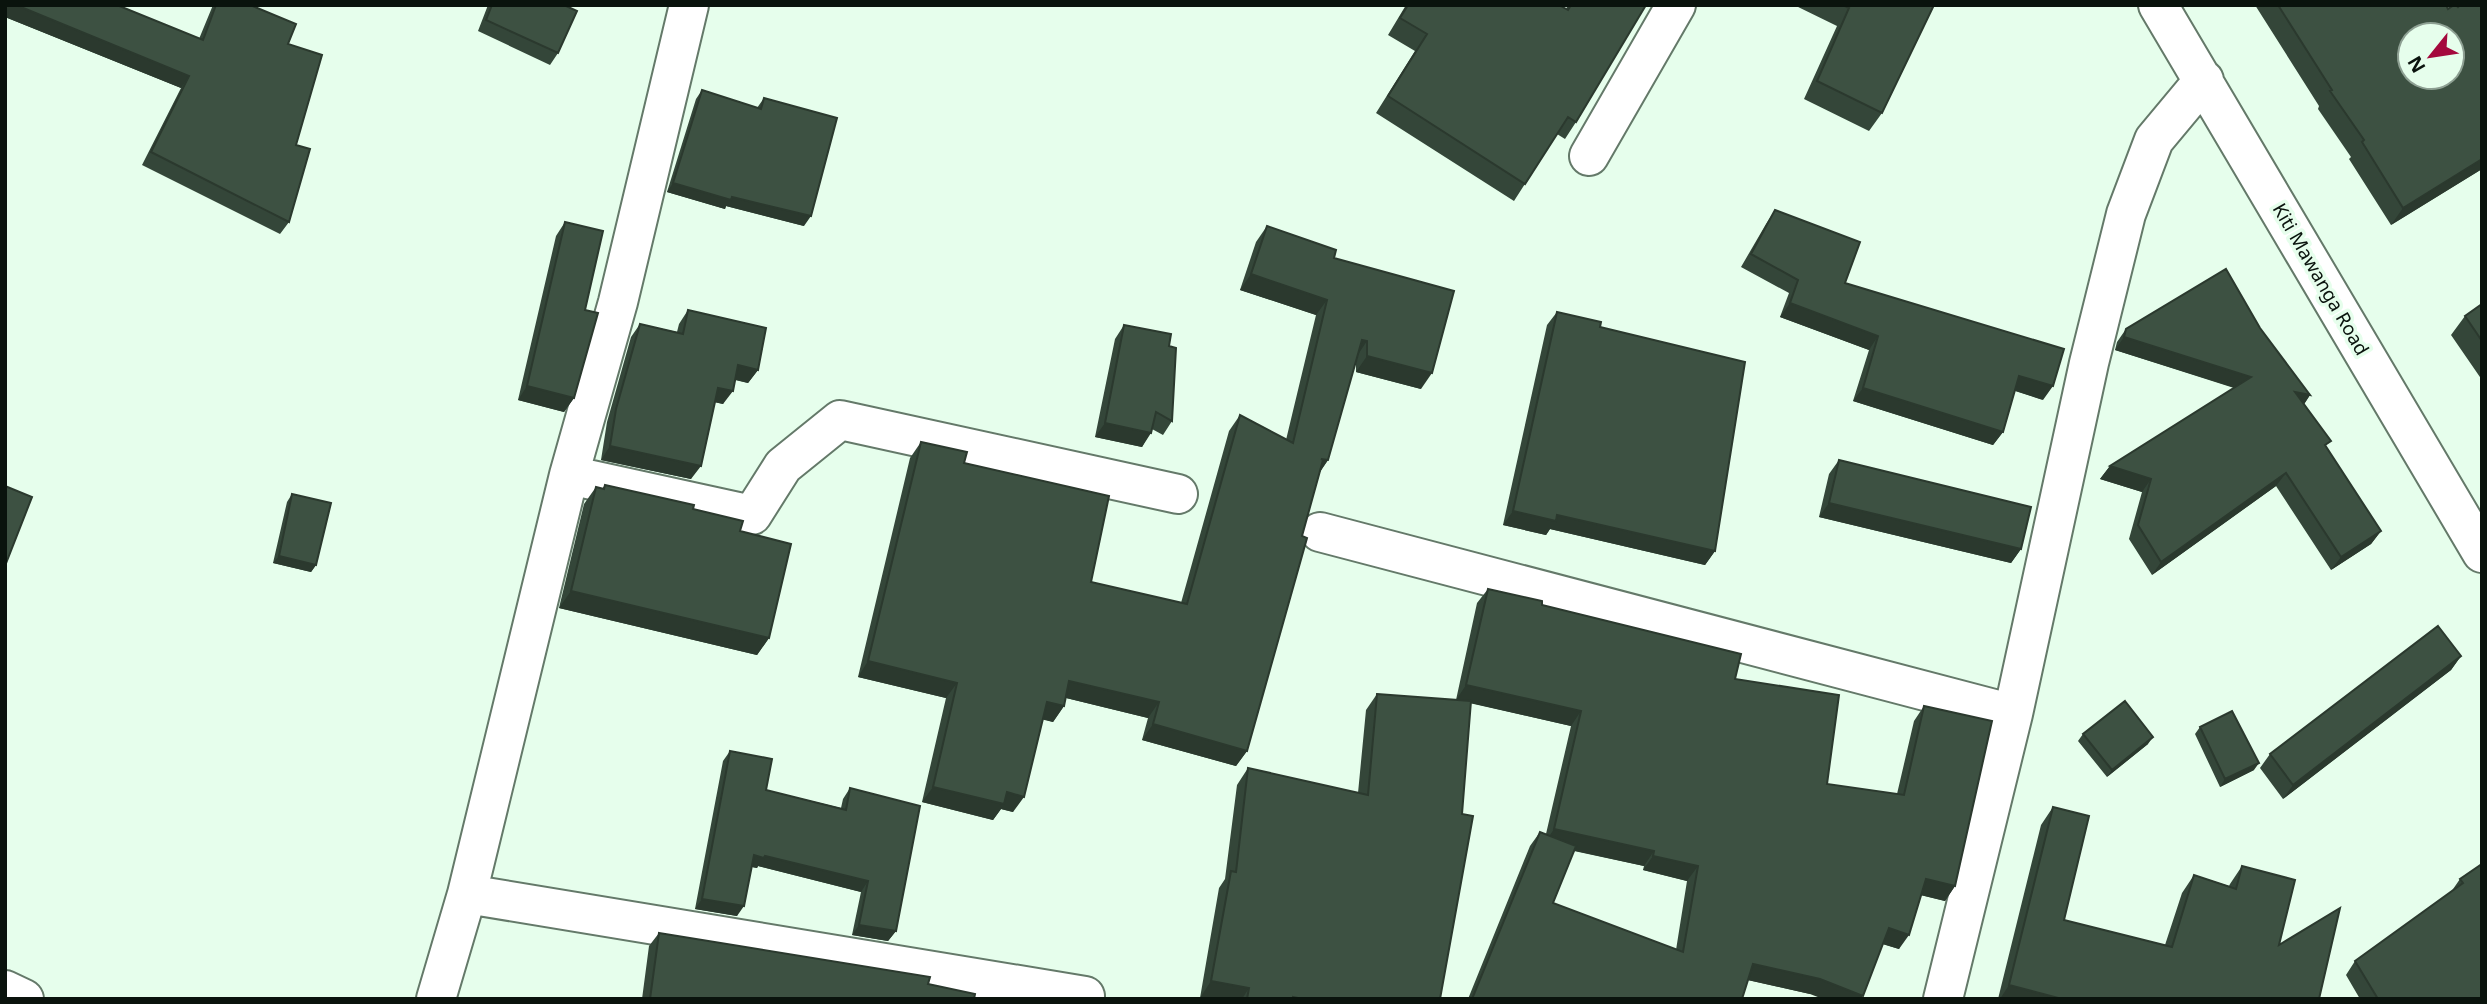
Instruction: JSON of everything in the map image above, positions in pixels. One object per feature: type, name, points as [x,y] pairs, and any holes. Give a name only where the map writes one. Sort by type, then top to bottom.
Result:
[{"type":"street","points":[[436,999],[467,894],[569,475],[618,302],[689,5]]},
{"type":"street","points":[[1588,156],[1676,5]]},
{"type":"street","name":"Kiti Mawanga Road","points":[[2158,5],[2482,554]]},
{"type":"street","points":[[1944,999],[2013,714],[2089,363],[2126,214],[2154,140],[2204,80]]},
{"type":"street","points":[[569,475],[752,515],[783,466],[840,420],[1178,494]]},
{"type":"street","points":[[1320,532],[2013,714]]},
{"type":"street","points":[[467,894],[1085,996]]},
{"type":"street","points":[[5,990],[24,999]]},
{"type":"building","points":[[16,5],[117,5],[203,40],[216,5],[250,5],[296,24],[288,44],[322,55],[296,145],[310,149],[289,222],[151,152],[189,76]]},
{"type":"building","points":[[492,5],[564,5],[577,11],[558,53],[486,20]]},
{"type":"building","points":[[1408,5],[1559,5],[1568,10],[1571,5],[1646,5],[1576,122],[1568,117],[1525,184],[1388,96],[1427,34],[1400,18]]},
{"type":"building","points":[[1843,5],[1934,5],[1882,113],[1817,81],[1849,8]]},
{"type":"building","points":[[2278,5],[2446,5],[2448,9],[2454,5],[2482,5],[2482,159],[2403,208],[2362,142],[2364,140],[2330,91],[2332,90]]},
{"type":"building","points":[[702,90],[761,109],[764,98],[837,118],[811,216],[732,197],[731,200],[673,183]]},
{"type":"building","points":[[1775,210],[1860,242],[1845,283],[2064,349],[2053,386],[2019,376],[2003,432],[1863,388],[1878,336],[1790,303],[1798,280],[1751,254]]},
{"type":"building","points":[[565,222],[603,231],[585,310],[598,313],[574,398],[527,386]]},
{"type":"building","points":[[1267,226],[1336,250],[1334,258],[1454,291],[1432,373],[1367,356],[1367,341],[1362,340],[1328,460],[1321,459],[1323,460],[1302,536],[1307,538],[1247,751],[1153,724],[1159,702],[1069,681],[1064,706],[1047,702],[1024,797],[1007,792],[1004,804],[933,787],[957,683],[868,661],[921,442],[967,452],[964,463],[1109,496],[1091,582],[1187,604],[1240,415],[1293,443],[1327,300],[1251,274]]},
{"type":"building","points":[[2226,269],[2260,328],[2310,395],[2295,392],[2331,441],[2325,445],[2381,531],[2341,557],[2286,473],[2161,562],[2138,525],[2151,479],[2110,466],[2251,377],[2124,337],[2126,329]]},
{"type":"building","points":[[2482,304],[2482,341],[2465,316]]},
{"type":"building","points":[[688,310],[766,328],[758,370],[738,365],[733,391],[718,388],[701,466],[610,446],[616,409],[640,324],[683,334]]},
{"type":"building","points":[[1557,312],[1601,322],[1600,327],[1745,362],[1715,551],[1557,515],[1556,521],[1513,511]]},
{"type":"building","points":[[1124,325],[1171,334],[1169,346],[1176,348],[1172,421],[1156,412],[1151,433],[1105,423]]},
{"type":"building","points":[[1839,460],[2031,507],[2021,549],[1829,503]]},
{"type":"building","points":[[605,485],[694,505],[693,509],[743,521],[740,531],[791,544],[769,638],[571,591],[596,487],[604,489]]},
{"type":"building","points":[[5,486],[32,497],[5,566]]},
{"type":"building","points":[[292,494],[331,503],[316,565],[279,556]]},
{"type":"building","points":[[1488,589],[1741,654],[1735,679],[1839,695],[1827,784],[1904,795],[1924,706],[1992,721],[1955,886],[1926,879],[1909,935],[1889,928],[1863,996],[1820,979],[1753,964],[1742,999],[1472,999],[1540,832],[1576,846],[1553,903],[1683,952],[1698,866],[1653,856],[1654,851],[1554,829],[1581,711],[1466,685]]},
{"type":"building","points":[[2438,626],[2461,656],[2293,785],[2270,754]]},
{"type":"building","points":[[1377,694],[1471,701],[1462,814],[1473,816],[1440,999],[1247,999],[1249,988],[1211,981],[1231,871],[1236,872],[1248,768],[1368,795]]},
{"type":"building","points":[[2125,701],[2153,737],[2112,770],[2083,734]]},
{"type":"building","points":[[2232,711],[2259,763],[2225,779],[2200,727]]},
{"type":"building","points":[[730,751],[772,759],[766,790],[846,810],[850,788],[920,806],[896,931],[859,925],[868,881],[765,856],[754,855],[744,906],[702,899]]},
{"type":"building","points":[[2053,807],[2089,816],[2064,920],[2172,947],[2194,875],[2236,889],[2242,866],[2295,880],[2279,945],[2340,908],[2319,999],[2062,999],[2009,985]]},
{"type":"building","points":[[2482,864],[2482,999],[2378,999],[2355,961],[2463,883],[2460,879]]},
{"type":"building","points":[[659,933],[930,977],[928,984],[975,994],[974,999],[650,999]]}]
